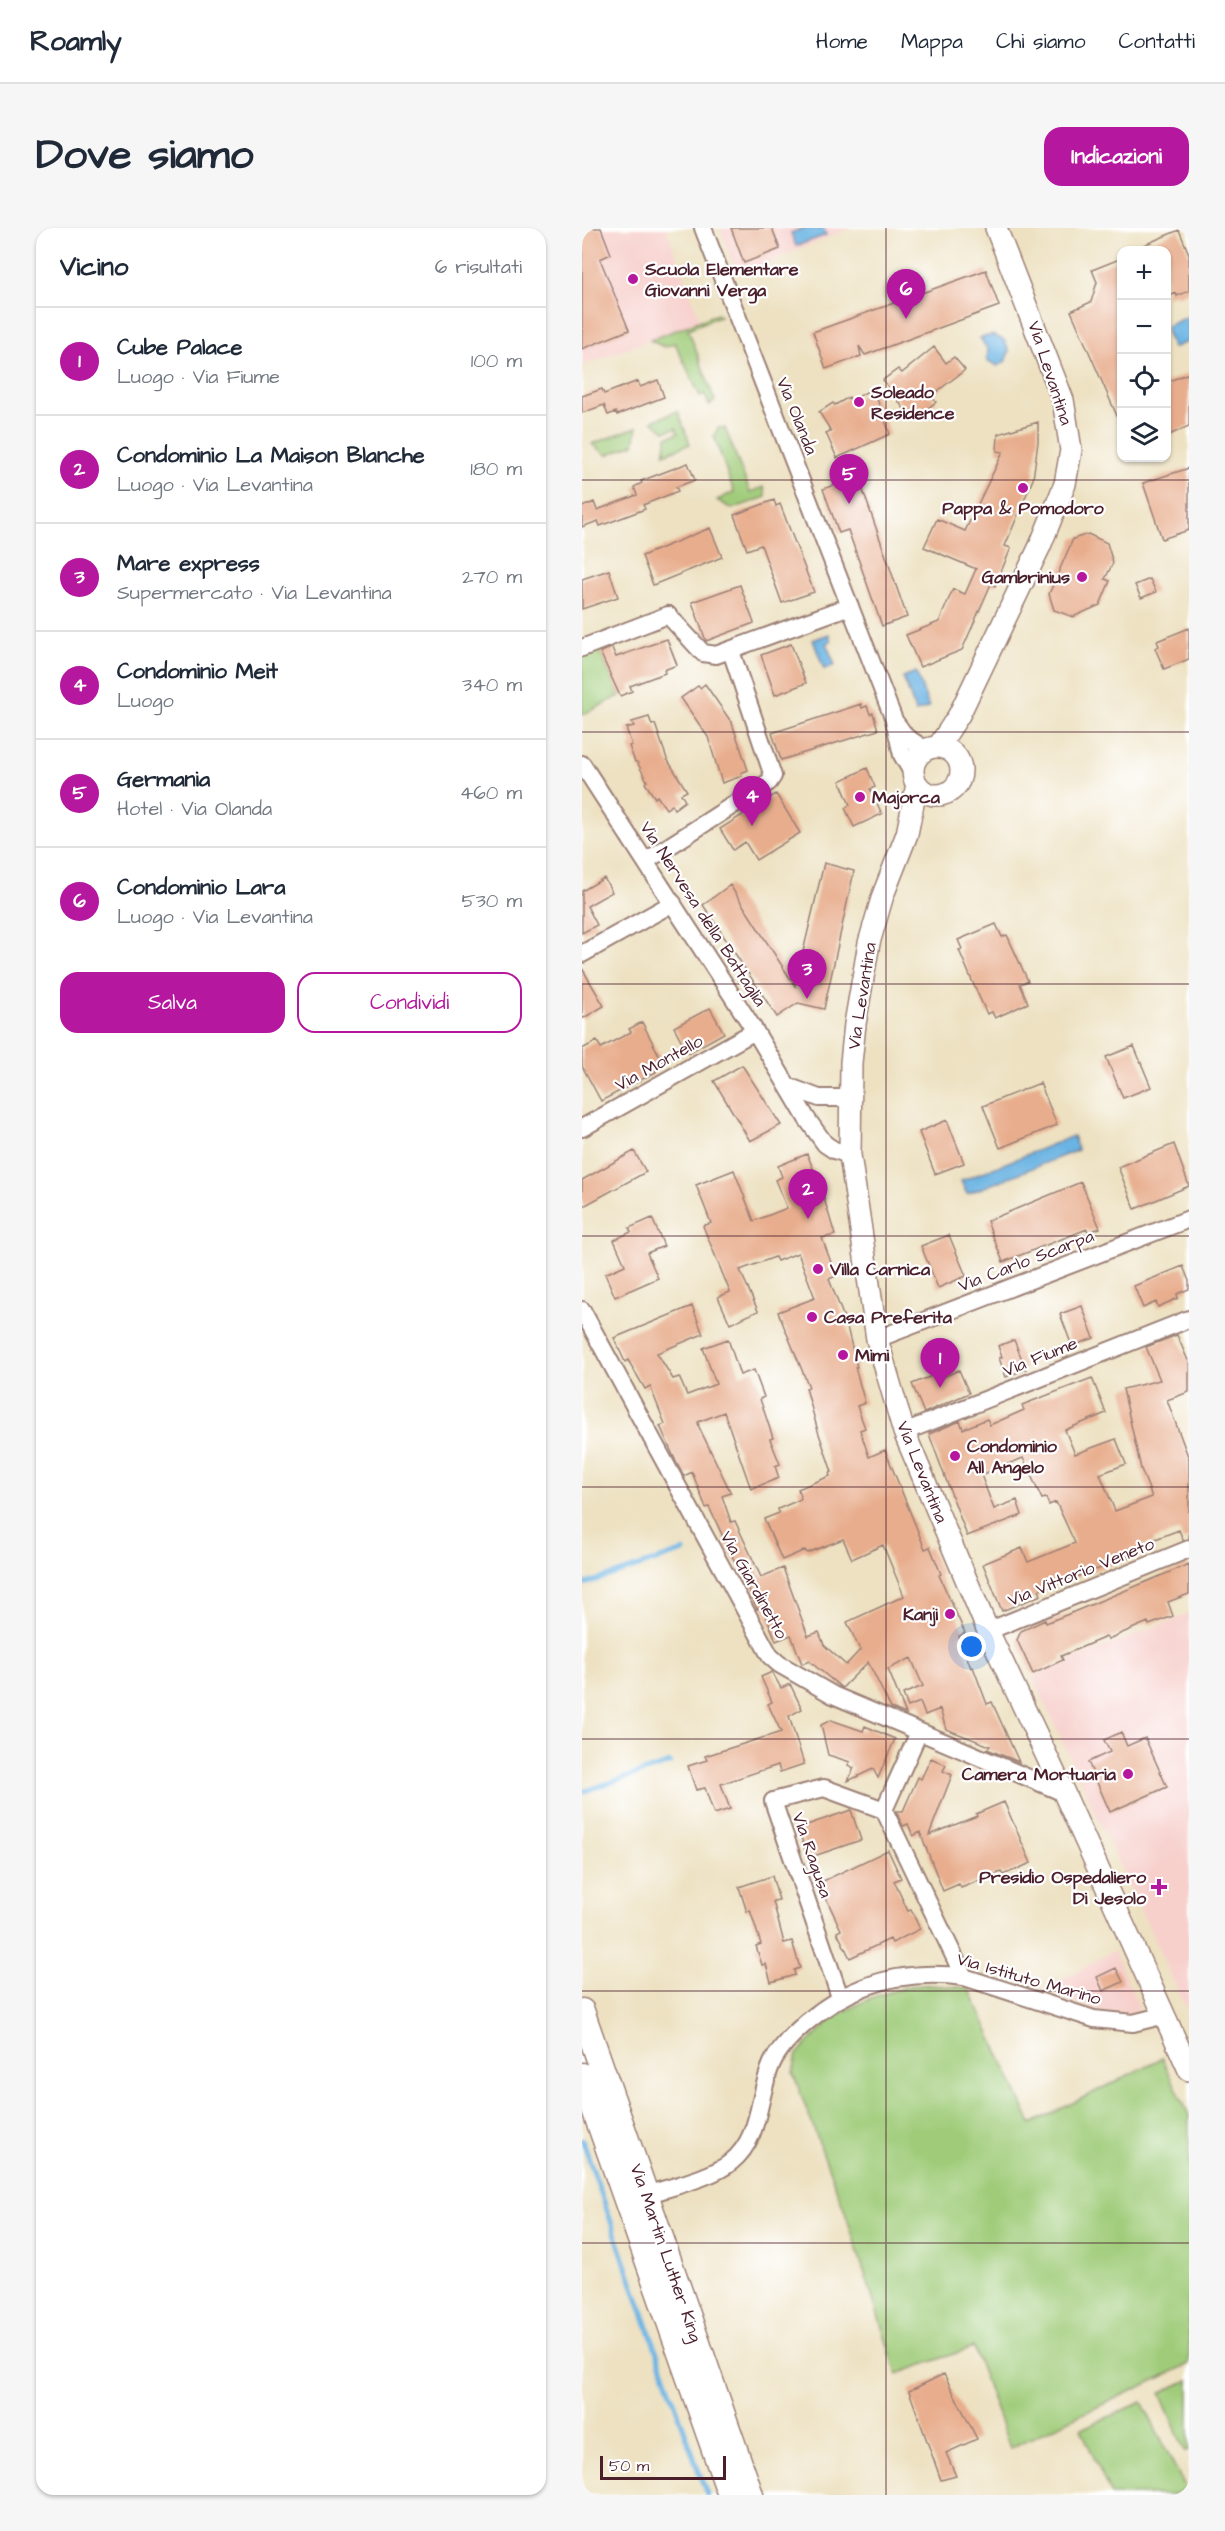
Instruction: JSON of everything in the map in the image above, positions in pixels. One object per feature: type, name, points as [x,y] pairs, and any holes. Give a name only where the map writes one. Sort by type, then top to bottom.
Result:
[{"type":"main road","name":"Via Martin Luther King","points":[[582,2012],[730,2495]]},
{"type":"main road","name":"Via Martin Luther King","points":[[582,2075],[638,2198],[751,2495]]},
{"type":"street","name":"Via Olanda","points":[[703,228],[894,720],[902,755],[915,779]]},
{"type":"street","name":"Via Levantina","points":[[996,228],[1063,400],[1071,450],[1065,484],[1040,546],[959,715],[939,750],[916,759],[907,834],[883,895],[869,942],[855,1024],[850,1098],[850,1155],[877,1339],[904,1432],[988,1631],[1189,2070]]},
{"type":"street","points":[[582,648],[668,615],[703,653],[716,656],[850,606]]},
{"type":"street","points":[[646,861],[769,782],[773,776],[731,651]]},
{"type":"street","name":"Via Olanda","points":[[894,720],[906,737],[939,750]]},
{"type":"street","name":"Via Levantina","points":[[907,834],[939,795],[953,790],[959,781],[960,766],[939,750]]},
{"type":"street","name":"Via Nervesa della Battaglia","points":[[582,764],[755,1031],[807,1119],[825,1144],[834,1150],[850,1155]]},
{"type":"street","points":[[915,779],[928,794],[939,795]]},
{"type":"street","points":[[582,954],[673,903]]},
{"type":"street","name":"Via Montello","points":[[582,1128],[755,1031]]},
{"type":"street","points":[[790,1087],[819,1098],[850,1098]]},
{"type":"street","name":"Via Carlo Scarpa","points":[[877,1339],[1189,1219]]},
{"type":"street","name":"Via Giardinetto","points":[[582,1311],[770,1656],[779,1664],[833,1695],[1064,1793]]},
{"type":"street","name":"Via Fiume","points":[[904,1432],[1189,1319]]},
{"type":"street","name":"Via Vittorio Veneto","points":[[988,1631],[1189,1549]]},
{"type":"street","points":[[919,1732],[884,1810],[964,1977]]},
{"type":"street","name":"Via Ragusa","points":[[840,1997],[774,1801],[824,1788],[884,1810]]},
{"type":"street","name":"Via Istituto Marino","points":[[638,2198],[710,2173],[730,2163],[746,2145],[758,2118],[772,2062],[790,2037],[840,1997],[868,1984],[902,1977],[943,1974],[964,1977],[1094,2019],[1133,2023],[1165,2015]]},
{"type":"shaded area","name":"Scuola Elementare Giovanni Verga","points":[[582,228],[666,228],[700,320],[582,366]]},
{"type":"shaded area","points":[[720,228],[848,228],[848,229],[737,275]]},
{"type":"shaded area","name":"Presidio Ospedaliero Di Jesolo","points":[[1189,1613],[1189,2007],[1186,2008],[1032,1676]]},
{"type":"shaded area","points":[[1114,1951],[1139,2006],[1137,2011],[1125,2014],[1107,2013],[1064,1999],[1054,1984]]},
{"type":"green space","points":[[717,314],[720,316],[688,329],[715,401],[709,405],[705,394],[700,396],[675,343],[664,347],[650,340]]},
{"type":"green space","points":[[678,411],[690,444],[664,454],[667,437],[678,433],[676,428],[665,431],[652,421]]},
{"type":"green space","points":[[637,427],[634,444],[607,455],[592,444]]},
{"type":"green space","points":[[718,428],[725,428],[750,492],[764,487],[766,497],[732,509],[717,500],[734,492],[714,436]]},
{"type":"green space","points":[[598,648],[620,696],[582,715],[582,654]]},
{"type":"green space","points":[[910,1986],[969,1988],[1031,2124],[1162,2058],[1189,2115],[1189,2364],[1010,2448],[973,2347],[897,2374],[845,2212],[793,2073],[797,2054],[835,2016],[873,1997]]},
{"type":"green space","points":[[1189,2380],[1189,2450],[1185,2451],[1160,2393]]},
{"type":"green space","points":[[1142,2402],[1186,2489],[1172,2495],[1111,2495],[1081,2429]]},
{"type":"water","points":[[804,228],[823,228],[826,235],[796,246],[791,233]]},
{"type":"water","points":[[1189,316],[1189,341],[1173,348],[1171,324]]},
{"type":"water","points":[[992,335],[1004,340],[1009,351],[1005,362],[997,366],[987,360],[988,350],[980,338]]},
{"type":"water","points":[[829,634],[831,641],[826,643],[835,665],[824,669],[813,640]]},
{"type":"water","points":[[916,672],[929,707],[916,712],[903,677]]},
{"type":"water","points":[[1073,1136],[1078,1150],[967,1194],[961,1181]]},
{"type":"building","points":[[582,228],[601,228],[611,254],[600,259],[629,330],[582,349]]},
{"type":"building","points":[[731,228],[772,228],[780,249],[744,263]]},
{"type":"building","points":[[1179,230],[1189,254],[1189,291],[1177,296],[1176,293],[1171,295],[1171,246],[1141,246]]},
{"type":"building","points":[[1117,260],[1117,416],[1071,311],[1091,302],[1097,282],[1092,270]]},
{"type":"building","points":[[986,270],[999,306],[865,355],[859,346],[861,356],[826,369],[813,332]]},
{"type":"building","points":[[934,347],[946,363],[954,357],[965,370],[931,396],[936,402],[912,420],[883,380],[898,369],[902,373]]},
{"type":"building","points":[[1189,373],[1189,426],[1171,434],[1171,408],[1171,380]]},
{"type":"building","points":[[658,380],[664,397],[617,415],[616,412],[608,415],[604,405],[582,413],[582,396],[602,389],[604,394],[638,381],[640,387]]},
{"type":"building","points":[[873,388],[890,434],[837,458],[826,433],[831,431],[819,412],[849,397],[851,401]]},
{"type":"building","points":[[1038,422],[1033,479],[1005,546],[1011,548],[995,586],[991,584],[962,650],[920,667],[906,635],[939,622],[953,589],[965,594],[976,569],[924,547],[937,519],[965,531],[1003,452],[997,451],[998,434]]},
{"type":"building","points":[[688,463],[695,480],[676,487],[678,491],[643,505],[645,509],[600,526],[598,521],[582,527],[582,507],[594,502],[597,510],[637,495],[634,487],[642,483],[641,481]]},
{"type":"building","points":[[1189,468],[1189,530],[1162,539],[1143,483]]},
{"type":"building","points":[[858,476],[907,617],[882,626],[848,530],[839,533],[823,489]]},
{"type":"building","points":[[774,500],[776,506],[780,504],[814,592],[782,603],[761,545],[747,550],[734,515]]},
{"type":"building","points":[[710,528],[722,557],[653,585],[642,556]]},
{"type":"building","name":"Gambrinius","points":[[1088,534],[1107,543],[1113,563],[1105,579],[1110,581],[1100,605],[1073,617],[1054,610],[1049,594],[1073,539]]},
{"type":"building","points":[[609,570],[618,597],[582,609],[582,579]]},
{"type":"building","points":[[1150,579],[1156,592],[1141,598],[1135,585]]},
{"type":"building","points":[[740,585],[754,623],[706,641],[692,602]]},
{"type":"building","points":[[1189,628],[1189,659],[1164,669],[1155,648],[1159,646],[1157,641]]},
{"type":"building","points":[[667,639],[677,665],[664,670],[665,673],[630,686],[632,691],[620,696],[600,652],[612,648],[616,657]]},
{"type":"building","points":[[791,644],[806,683],[775,695],[761,655]]},
{"type":"building","points":[[705,684],[732,723],[748,770],[741,773],[742,776],[722,783],[708,737],[681,698]]},
{"type":"building","points":[[861,704],[862,708],[867,706],[870,714],[873,713],[878,730],[781,760],[772,733]]},
{"type":"building","points":[[649,717],[652,725],[655,724],[667,759],[687,791],[681,794],[685,801],[674,809],[672,805],[666,809],[657,796],[655,798],[645,783],[647,781],[635,762],[629,746],[632,745],[626,728],[634,726],[632,722]]},
{"type":"building","name":"Majorca","points":[[867,768],[875,787],[870,789],[882,814],[854,827],[845,808],[850,805],[840,781]]},
{"type":"building","points":[[776,794],[800,833],[756,860],[745,842],[733,850],[720,829]]},
{"type":"building","points":[[824,863],[854,871],[824,1009],[798,1003],[777,1017],[703,905],[730,885],[795,986]]},
{"type":"building","points":[[604,878],[612,892],[587,906],[597,925],[582,933],[582,891]]},
{"type":"building","points":[[996,924],[1002,937],[1007,935],[1028,981],[1020,984],[1028,1003],[995,1018],[992,1012],[987,1014],[959,950],[962,949],[958,940]]},
{"type":"building","points":[[582,968],[604,1006],[582,1019]]},
{"type":"building","points":[[710,1008],[724,1033],[688,1053],[674,1027]]},
{"type":"building","points":[[642,1022],[663,1063],[654,1068],[656,1072],[601,1101],[582,1066],[582,1049],[597,1041],[601,1048],[631,1032],[629,1029]]},
{"type":"building","points":[[1134,1046],[1151,1087],[1123,1098],[1106,1057]]},
{"type":"building","points":[[742,1065],[781,1125],[750,1141],[714,1081]]},
{"type":"building","points":[[1040,1083],[1057,1125],[1000,1148],[983,1106]]},
{"type":"building","points":[[947,1120],[964,1163],[935,1174],[919,1132]]},
{"type":"building","points":[[1174,1144],[1189,1186],[1135,1209],[1118,1167]]},
{"type":"building","points":[[634,1151],[646,1172],[582,1207],[582,1180]]},
{"type":"building","points":[[807,1154],[820,1185],[835,1235],[822,1238],[836,1276],[829,1279],[846,1323],[865,1403],[857,1406],[865,1428],[860,1430],[869,1457],[885,1450],[925,1549],[930,1547],[941,1574],[939,1575],[965,1633],[959,1636],[971,1668],[973,1667],[987,1704],[992,1702],[1019,1762],[987,1749],[990,1746],[946,1729],[940,1709],[925,1715],[920,1702],[908,1707],[903,1694],[923,1686],[911,1658],[888,1669],[906,1714],[891,1708],[868,1662],[842,1688],[809,1661],[802,1664],[791,1635],[776,1641],[763,1607],[757,1609],[739,1564],[734,1560],[709,1507],[706,1508],[692,1472],[684,1476],[673,1455],[660,1426],[665,1424],[650,1386],[645,1389],[628,1360],[625,1362],[614,1338],[692,1306],[703,1334],[657,1353],[673,1379],[679,1377],[687,1395],[716,1384],[703,1348],[728,1339],[740,1375],[754,1370],[764,1397],[760,1399],[773,1438],[770,1439],[780,1464],[775,1466],[779,1478],[751,1489],[724,1412],[698,1422],[699,1427],[731,1493],[722,1496],[731,1522],[735,1521],[761,1577],[783,1568],[808,1636],[819,1632],[824,1645],[846,1665],[860,1650],[847,1622],[904,1596],[883,1545],[852,1559],[843,1539],[807,1553],[805,1550],[782,1560],[764,1519],[779,1513],[778,1509],[801,1499],[798,1489],[830,1476],[829,1473],[832,1472],[806,1388],[809,1387],[778,1312],[815,1298],[798,1253],[777,1261],[775,1257],[740,1270],[758,1311],[730,1324],[718,1297],[730,1292],[703,1226],[711,1223],[696,1185],[734,1170],[754,1221],[787,1208],[775,1180],[782,1177],[778,1166]]},
{"type":"building","points":[[1081,1182],[1100,1228],[1088,1232],[1087,1229],[1003,1262],[987,1221]]},
{"type":"building","points":[[652,1218],[664,1246],[647,1253],[658,1278],[615,1297],[605,1274],[625,1265],[614,1240],[631,1232],[629,1228]]},
{"type":"building","points":[[949,1235],[966,1276],[938,1288],[921,1246]]},
{"type":"building","points":[[1183,1266],[1189,1281],[1189,1289],[1177,1294],[1178,1298],[1158,1307],[1156,1302],[1143,1308],[1134,1286]]},
{"type":"building","points":[[1082,1306],[1094,1338],[1072,1346],[1060,1314]]},
{"type":"building","points":[[1177,1335],[1189,1363],[1189,1392],[1167,1400],[1189,1459],[1189,1539],[1183,1540],[1179,1530],[1153,1540],[1154,1542],[1127,1552],[1129,1558],[1039,1590],[1041,1595],[1002,1611],[983,1564],[1022,1548],[1028,1562],[1075,1543],[1056,1502],[1049,1505],[1046,1498],[1042,1499],[1023,1458],[981,1475],[994,1509],[1017,1500],[1022,1515],[967,1536],[929,1434],[960,1421],[963,1429],[987,1419],[990,1425],[1024,1410],[1022,1405],[1092,1378],[1106,1413],[1065,1430],[1075,1454],[1116,1439],[1126,1464],[1100,1474],[1115,1511],[1152,1497],[1141,1469],[1123,1389],[1160,1380],[1146,1347]]},
{"type":"building","points":[[1014,1340],[1026,1369],[1006,1377],[999,1358],[1002,1357],[998,1346]]},
{"type":"building","points":[[959,1370],[969,1393],[924,1413],[912,1384],[939,1373],[941,1378]]},
{"type":"building","points":[[1189,1564],[1189,1594],[1168,1602],[1173,1616],[1149,1625],[1148,1622],[1108,1639],[1106,1637],[1061,1656],[1063,1660],[1033,1674],[1017,1640],[1021,1631],[1045,1620],[1046,1623]]},
{"type":"building","points":[[772,1672],[781,1688],[790,1684],[802,1709],[789,1716],[804,1764],[780,1772],[778,1765],[721,1784],[730,1809],[714,1814],[705,1788],[696,1790],[688,1766],[707,1760],[705,1756],[781,1732],[768,1704],[772,1702],[761,1677]]},
{"type":"building","points":[[831,1720],[863,1731],[865,1726],[895,1739],[878,1778],[873,1769],[848,1781],[854,1768],[848,1765],[850,1762],[828,1755],[821,1725]]},
{"type":"building","name":"Camera Mortuaria","points":[[1121,1732],[1127,1746],[1145,1738],[1167,1787],[1110,1812],[1088,1762],[1110,1752],[1104,1740]]},
{"type":"building","points":[[931,1758],[946,1765],[943,1771],[952,1775],[929,1835],[977,1816],[976,1814],[1004,1802],[1031,1863],[1003,1875],[1001,1872],[961,1888],[959,1884],[943,1891],[920,1832],[913,1836],[908,1824],[903,1826],[896,1811],[903,1811],[918,1777],[921,1779]]},
{"type":"building","points":[[851,1810],[861,1840],[808,1858],[798,1828]]},
{"type":"building","points":[[888,1850],[901,1878],[894,1881],[908,1911],[911,1910],[920,1929],[892,1943],[890,1939],[850,1958],[837,1932],[841,1930],[819,1883]]},
{"type":"building","points":[[772,1876],[779,1900],[773,1901],[784,1943],[792,1941],[800,1968],[794,1970],[795,1975],[771,1982],[766,1964],[762,1965],[756,1946],[761,1944],[750,1910],[747,1912],[739,1887]]},
{"type":"building","points":[[1116,1968],[1123,1982],[1103,1991],[1097,1977]]},
{"type":"building","points":[[944,2374],[977,2439],[946,2453],[956,2476],[941,2480],[909,2391]]},
{"type":"waterway","points":[[582,1585],[684,1551]]},
{"type":"waterway","points":[[582,1792],[670,1763]]},
{"type":"waterway","points":[[582,2139],[707,2495]]},
{"type":"place","name":"Scuola Elementare Giovanni Verga","points":[[633,279]]},
{"type":"place","name":"Condominio Lara","points":[[906,319]]},
{"type":"place","name":"Soleado Residence","points":[[859,402]]},
{"type":"place","name":"Pappa & Pomodoro","points":[[1023,488]]},
{"type":"place","name":"Germania","points":[[849,504]]},
{"type":"place","name":"Gambrinius","points":[[1082,577]]},
{"type":"place","name":"Majorca","points":[[860,797]]},
{"type":"place","name":"Condominio Meit","points":[[752,826]]},
{"type":"place","name":"Mare express","points":[[807,999]]},
{"type":"place","name":"Condominio La Maison Blanche","points":[[808,1219]]},
{"type":"place","name":"Villa Carnica","points":[[818,1269]]},
{"type":"place","name":"Casa Preferita","points":[[812,1317]]},
{"type":"place","name":"Mimi","points":[[843,1355]]},
{"type":"place","name":"Cube Palace","points":[[940,1388]]},
{"type":"place","name":"Condominio All Angelo","points":[[955,1456]]},
{"type":"place","name":"Kanji","points":[[950,1614]]},
{"type":"place","name":"Camera Mortuaria","points":[[1128,1774]]},
{"type":"place","name":"Presidio Ospedaliero Di Jesolo","points":[[1159,1887]]}]
